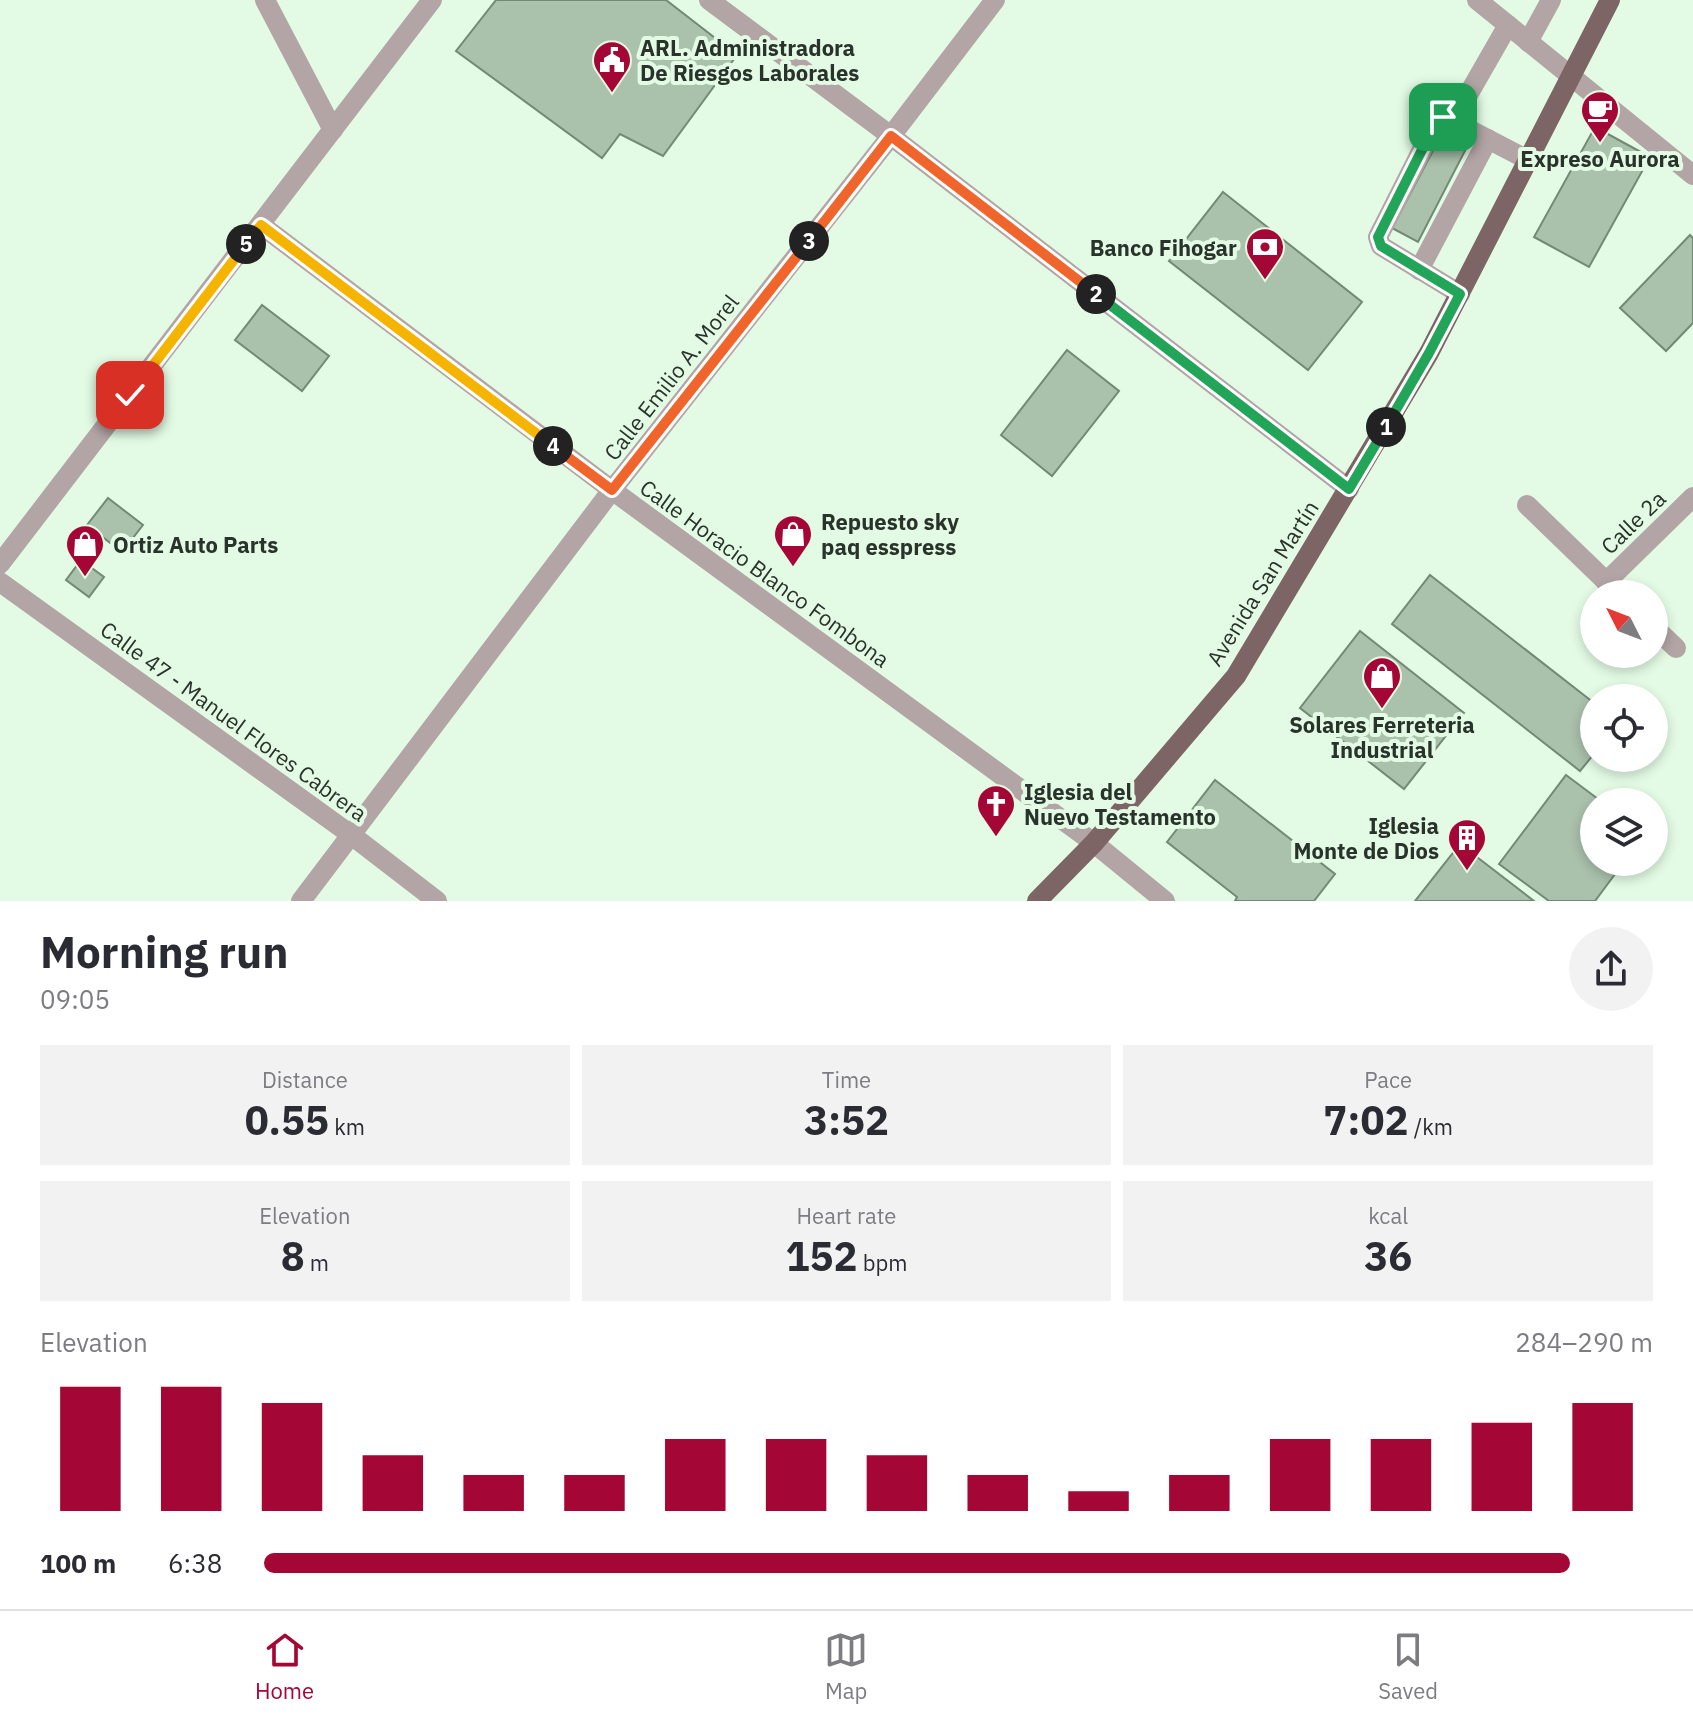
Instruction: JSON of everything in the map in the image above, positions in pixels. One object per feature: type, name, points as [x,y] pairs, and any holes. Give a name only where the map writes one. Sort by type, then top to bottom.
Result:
[{"type":"main road","name":"Avenida San Martín","points":[[1037,901],[1094,843],[1236,676],[1429,353],[1610,0]]},
{"type":"street","points":[[265,0],[333,130]]},
{"type":"street","points":[[0,564],[432,0]]},
{"type":"street","points":[[709,0],[891,136],[1349,489]]},
{"type":"street","name":"Calle Emilio A. Morel","points":[[301,901],[612,490],[995,0]]},
{"type":"street","points":[[1477,0],[1693,175]]},
{"type":"street","points":[[1528,42],[1551,0]]},
{"type":"street","points":[[1453,121],[1508,25]]},
{"type":"street","points":[[1460,294],[1381,246],[1378,237],[1435,124],[1443,117],[1528,160]]},
{"type":"street","points":[[1419,270],[1488,139]]},
{"type":"street","name":"Calle Horacio Blanco Fombona","points":[[261,225],[612,490],[1094,843],[1165,901]]},
{"type":"street","name":"Calle 2a","points":[[1620,580],[1693,497]]},
{"type":"street","points":[[1527,505],[1605,580]]},
{"type":"street","name":"Calle 47 - Manuel Flores Cabrera","points":[[0,582],[350,834],[437,901]]},
{"type":"street","points":[[1668,640],[1676,648]]},
{"type":"building","name":"ARL. Administradora De Riesgos Laborales","points":[[496,0],[666,0],[737,55],[663,156],[620,134],[602,158],[456,51]]},
{"type":"building","points":[[1595,127],[1650,157],[1589,267],[1534,237]]},
{"type":"building","points":[[1444,130],[1469,143],[1418,242],[1392,228]]},
{"type":"building","name":"Banco Fihogar","points":[[1223,192],[1362,302],[1308,370],[1169,261]]},
{"type":"building","points":[[1690,235],[1693,238],[1693,323],[1666,351],[1620,308]]},
{"type":"building","points":[[262,305],[329,356],[302,391],[235,340]]},
{"type":"building","points":[[1067,350],[1119,391],[1052,476],[1001,435]]},
{"type":"building","points":[[108,498],[143,525],[122,552],[87,525]]},
{"type":"building","name":"Ortiz Auto Parts","points":[[81,560],[104,577],[89,597],[66,580]]},
{"type":"building","points":[[1430,575],[1580,692],[1580,771],[1392,624]]},
{"type":"building","name":"Solares Ferreteria Industrial","points":[[1360,631],[1464,713],[1404,789],[1300,708]]},
{"type":"building","points":[[1566,775],[1583,788],[1580,788],[1580,876],[1614,876],[1595,901],[1549,901],[1499,864]]},
{"type":"building","points":[[1215,780],[1335,874],[1314,901],[1235,901],[1237,897],[1167,842]]},
{"type":"building","name":"Iglesia Monte de Dios","points":[[1460,844],[1534,901],[1415,901]]},
{"type":"place","name":"ARL. Administradora De Riesgos Laborales","points":[[612,94]]},
{"type":"place","name":"Expreso Aurora","points":[[1600,144]]},
{"type":"place","name":"Banco Fihogar","points":[[1265,281]]},
{"type":"place","name":"Repuesto sky paq esspress","points":[[793,568]]},
{"type":"place","name":"Ortiz Auto Parts","points":[[85,578]]},
{"type":"place","name":"Solares Ferreteria Industrial","points":[[1382,710]]},
{"type":"place","name":"Iglesia del Nuevo Testamento","points":[[996,838]]},
{"type":"place","name":"Iglesia Monte de Dios","points":[[1467,872]]},
{"type":"route","points":[[130,395],[261,225],[612,490],[891,136],[1349,489],[1460,294],[1381,246],[1378,237],[1435,124],[1443,117]]}]
